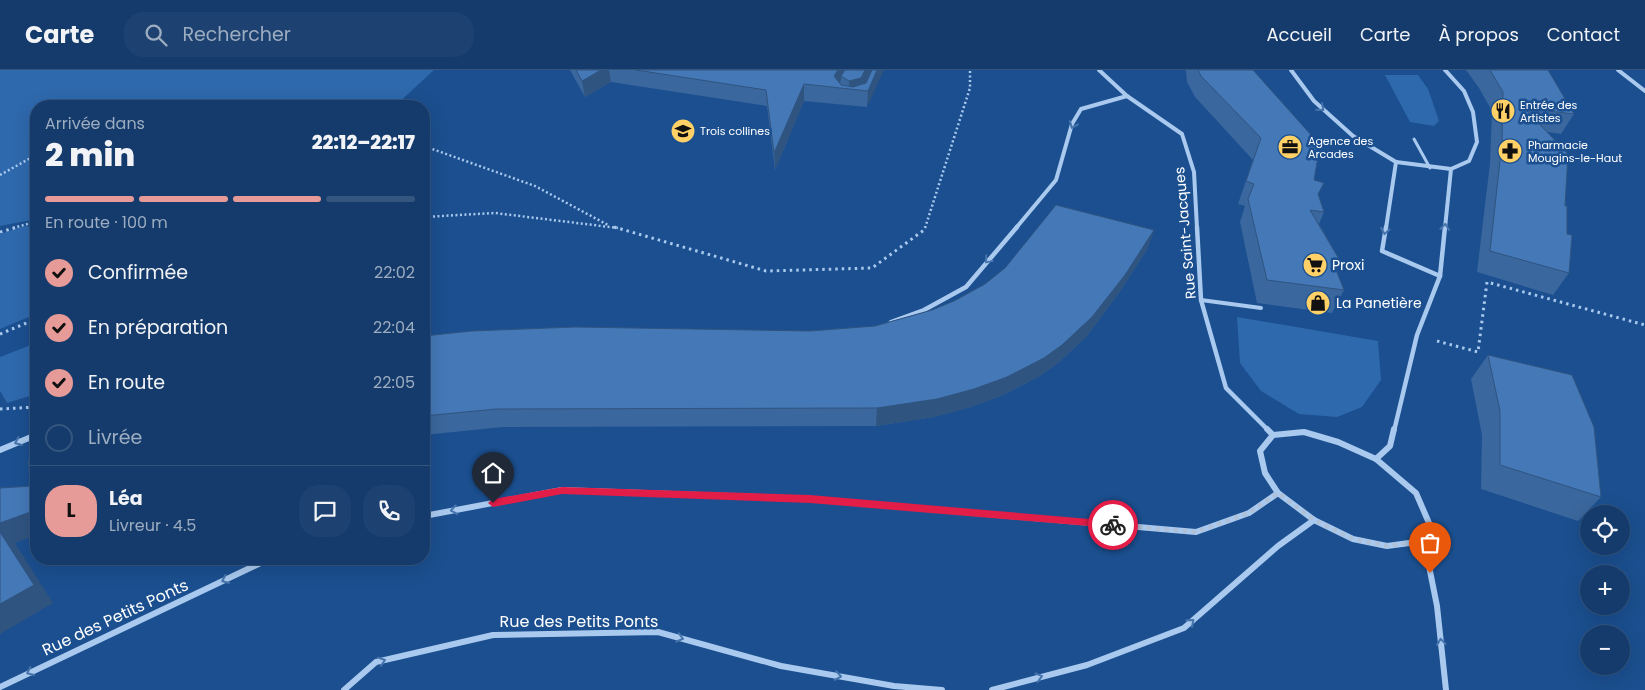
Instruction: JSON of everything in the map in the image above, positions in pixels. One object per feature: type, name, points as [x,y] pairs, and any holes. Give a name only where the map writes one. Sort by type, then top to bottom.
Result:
[{"type":"street","name":"Rue Saint-Jacques","points":[[1099,70],[1127,96],[1182,134],[1194,172],[1201,300],[1226,388],[1272,434]]},
{"type":"street","points":[[1290,70],[1314,101],[1353,136],[1396,162],[1430,168],[1451,169],[1469,161],[1477,142],[1473,112],[1464,91],[1445,70]]},
{"type":"street","points":[[1618,70],[1645,91]]},
{"type":"street","points":[[888,322],[924,310],[966,287],[1056,180],[1072,124],[1081,109],[1127,96]]},
{"type":"street","points":[[1414,140],[1430,168]]},
{"type":"street","points":[[1396,162],[1382,251],[1440,276]]},
{"type":"street","points":[[1376,459],[1390,446],[1417,335],[1440,276],[1451,169]]},
{"type":"street","points":[[1424,541],[1388,546],[1353,539],[1314,520],[1278,493],[1265,473],[1260,451],[1272,434],[1304,432],[1338,442],[1376,459],[1416,493],[1429,523],[1424,541],[1437,606],[1446,690]]},
{"type":"street","points":[[0,450],[30,438]]},
{"type":"street","points":[[430,515],[562,490],[810,499],[1196,532],[1249,513],[1278,493]]},
{"type":"street","points":[[992,690],[1087,665],[1184,628],[1278,546],[1314,520]]},
{"type":"street","name":"Rue des Petits Ponts","points":[[0,687],[256,565]]},
{"type":"street","name":"Rue des Petits Ponts","points":[[344,690],[376,662],[493,635],[658,632],[781,666],[894,686],[942,690]]},
{"type":"lane","points":[[1201,300],[1262,308]]},
{"type":"path","points":[[430,216],[495,213],[611,226],[766,271],[872,268],[924,230],[970,88],[970,70]]},
{"type":"path","points":[[430,148],[536,186],[611,226]]},
{"type":"path","points":[[0,175],[30,158]]},
{"type":"path","points":[[0,232],[30,223]]},
{"type":"path","points":[[1417,335],[1478,352],[1486,282],[1645,325]]},
{"type":"path","points":[[0,334],[30,322]]},
{"type":"path","points":[[0,409],[30,407]]},
{"type":"shaded area","points":[[0,70],[434,70],[402,100],[30,100],[30,220],[0,226]]},
{"type":"shaded area","points":[[1385,75],[1418,75],[1428,89],[1439,121],[1434,126],[1410,122]]},
{"type":"shaded area","points":[[27,225],[30,229],[30,316],[0,329],[0,234]]},
{"type":"shaded area","points":[[1237,317],[1378,341],[1381,380],[1362,407],[1337,417],[1299,414],[1261,391],[1240,363]]},
{"type":"shaded area","points":[[30,345],[30,396],[7,403],[0,391],[0,357]]},
{"type":"building","points":[[576,70],[601,70],[582,81]]},
{"type":"building","points":[[636,70],[838,70],[834,76],[841,85],[853,87],[866,83],[872,70],[877,70],[868,91],[804,84],[774,153],[766,90]]},
{"type":"building","points":[[845,70],[865,70],[861,78],[849,81],[841,76]]},
{"type":"building","points":[[1198,70],[1253,70],[1320,145],[1314,180],[1324,183],[1318,194],[1324,212],[1310,210],[1339,259],[1332,260],[1344,290],[1267,280],[1248,199],[1254,184],[1246,181],[1261,138],[1201,76]]},
{"type":"building","points":[[1490,70],[1548,70],[1574,114],[1524,108],[1568,154],[1565,206],[1567,206],[1567,234],[1572,235],[1569,273],[1490,251],[1502,143],[1503,92]]},
{"type":"building","points":[[1056,205],[1154,230],[1125,275],[1092,317],[1062,345],[1044,358],[1007,377],[974,389],[937,399],[877,408],[496,409],[430,415],[430,335],[472,331],[575,327],[810,331],[875,326],[932,310],[954,301],[985,284],[1005,268]]},
{"type":"building","points":[[1488,355],[1572,375],[1594,427],[1601,497],[1500,465],[1500,411]]},
{"type":"building","points":[[30,486],[30,512],[0,523],[0,488]]},
{"type":"building","points":[[0,532],[34,585],[0,604]]},
{"type":"way so far","points":[[1113,525],[1196,532],[1249,513],[1278,493],[1314,520],[1353,539],[1388,546],[1424,541],[1430,573]]},
{"type":"place","name":"Entrée des Artistes","points":[[1503,111]]},
{"type":"place","name":"Trois collines","points":[[683,131]]},
{"type":"place","name":"Agence des Arcades","points":[[1290,147]]},
{"type":"place","name":"Pharmacie Mougins-le-Haut","points":[[1510,151]]},
{"type":"place","name":"Proxi","points":[[1315,265]]},
{"type":"place","name":"La Panetière","points":[[1318,303]]},
{"type":"route","points":[[493,503],[562,490],[810,499],[1113,525]]}]
